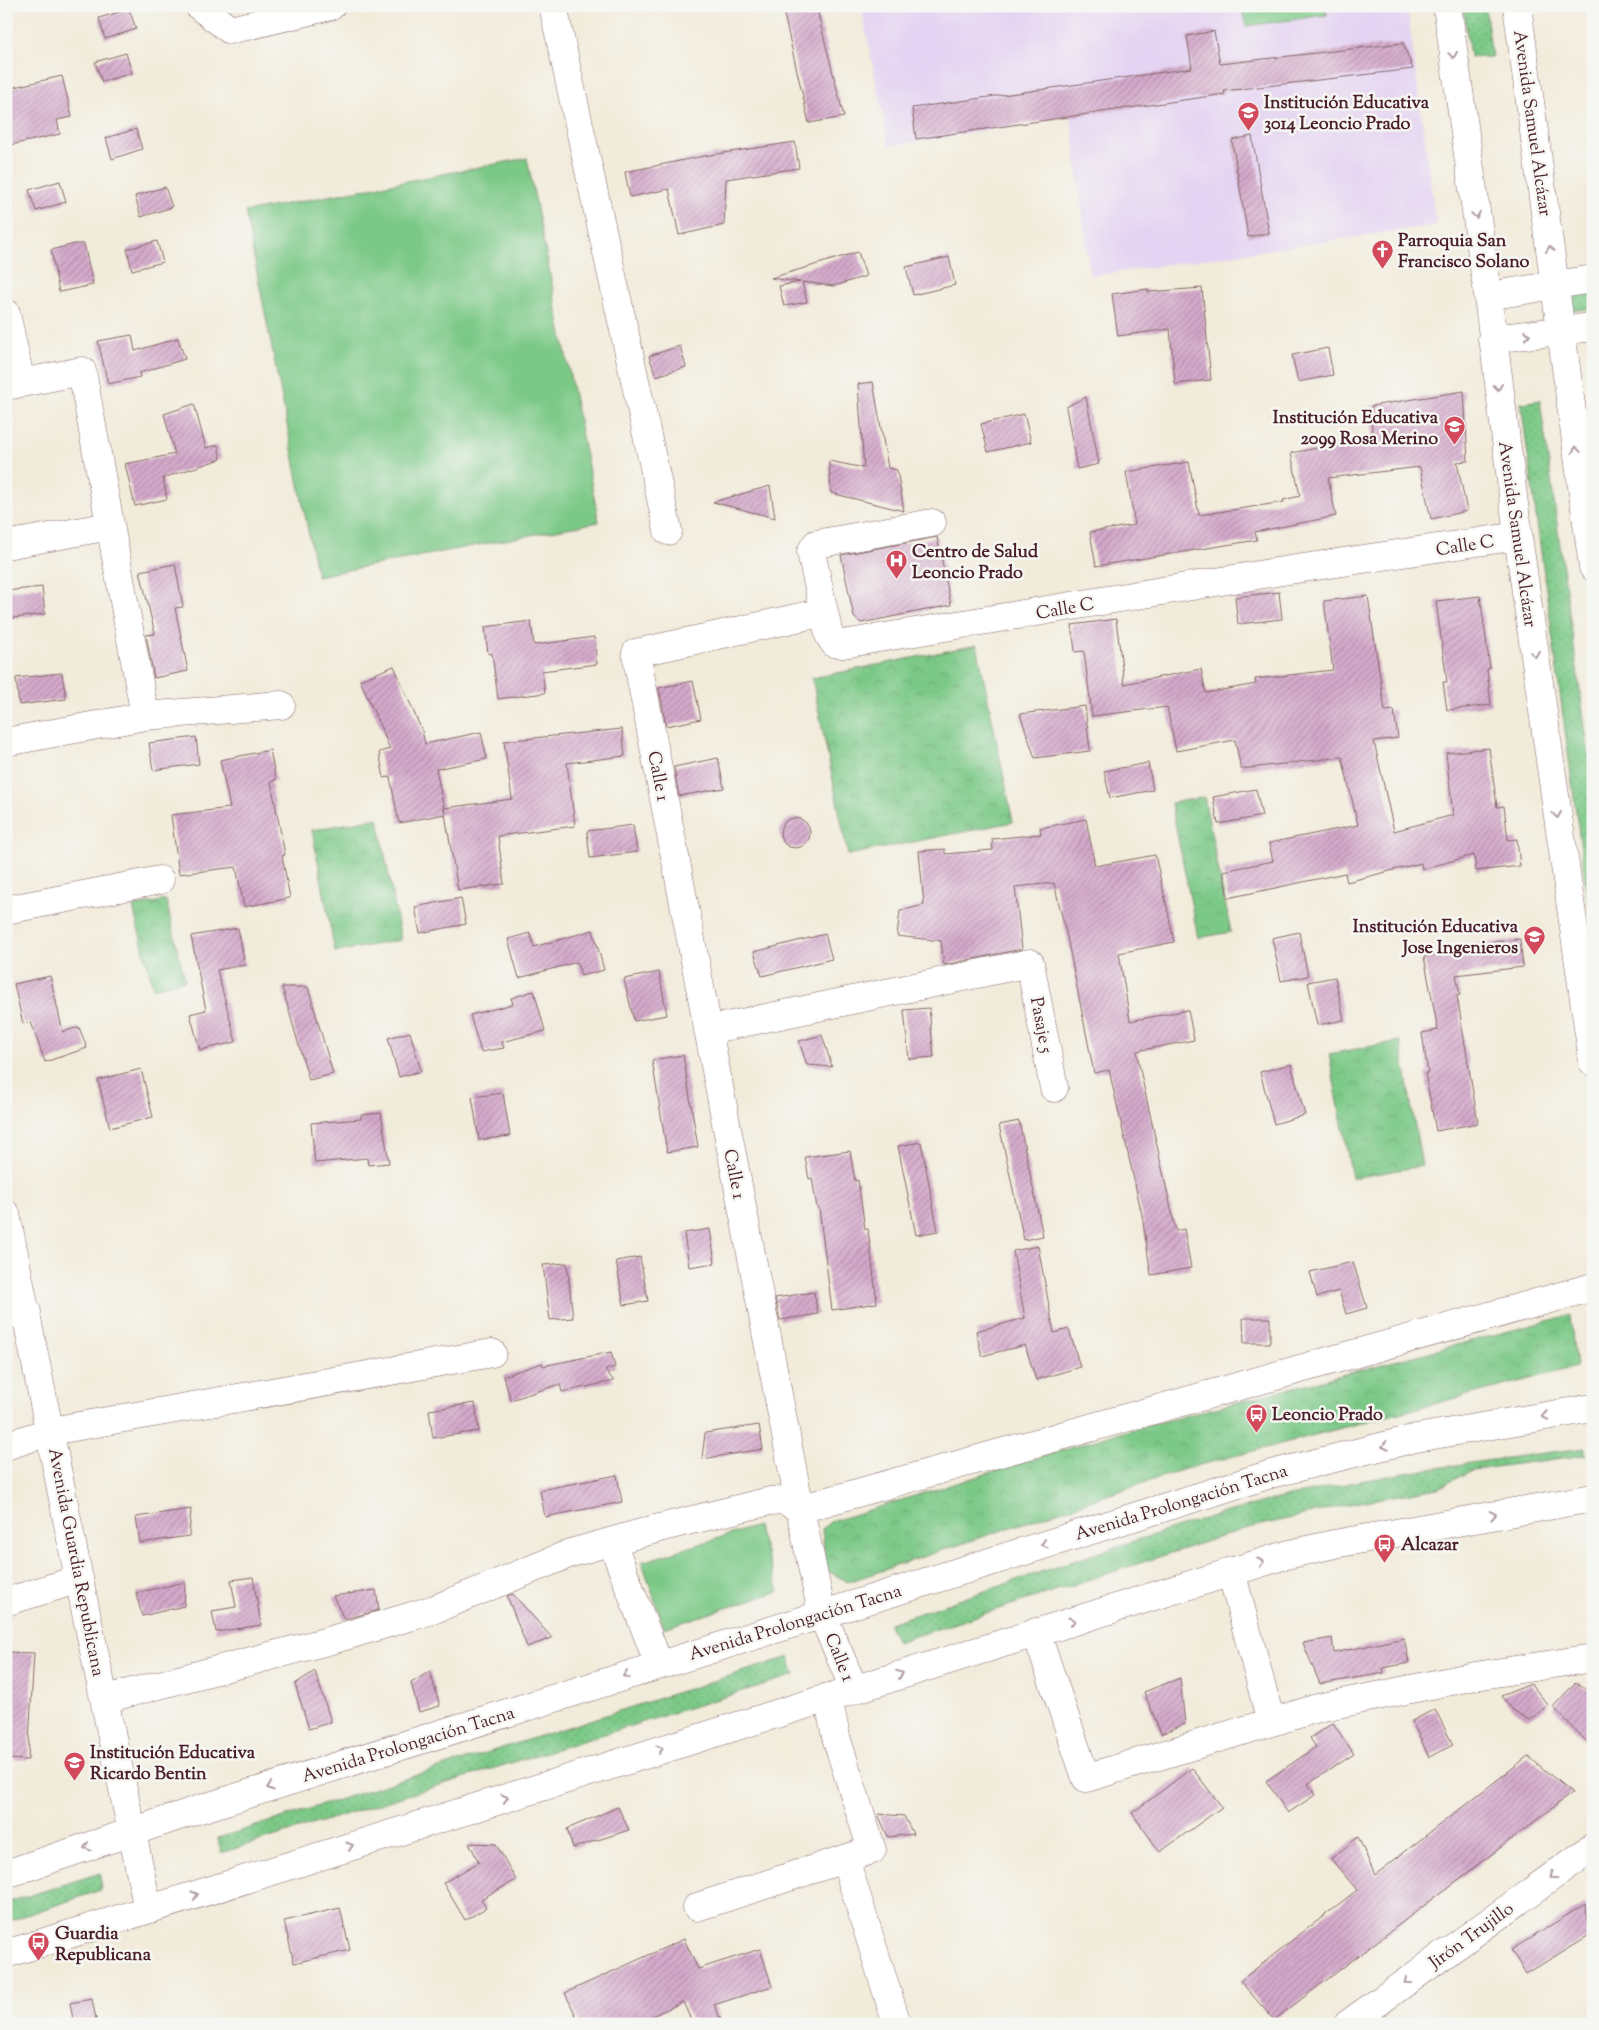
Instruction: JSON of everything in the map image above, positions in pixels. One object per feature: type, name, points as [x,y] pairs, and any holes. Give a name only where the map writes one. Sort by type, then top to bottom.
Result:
[{"type":"street","points":[[199,6],[230,30],[331,6]]},
{"type":"street","points":[[553,6],[668,531]]},
{"type":"street","name":"Avenida Samuel Alcázar","points":[[1446,6],[1488,296],[1518,536],[1593,1062]]},
{"type":"street","name":"Avenida Samuel Alcázar","points":[[1517,6],[1593,567]]},
{"type":"street","points":[[1488,296],[1593,279]]},
{"type":"street","points":[[6,313],[13,384],[82,371],[145,716]]},
{"type":"street","points":[[1492,339],[1593,327]]},
{"type":"street","points":[[824,612],[811,552],[816,544],[932,523]]},
{"type":"street","points":[[6,544],[110,526]]},
{"type":"street","name":"Calle C","points":[[824,612],[829,635],[834,643],[843,644],[1292,570],[1518,536]]},
{"type":"street","name":"Calle 1","points":[[824,612],[636,653],[800,1509],[822,1614],[854,1689]]},
{"type":"street","points":[[6,742],[145,716],[281,705]]},
{"type":"street","points":[[6,910],[160,880]]},
{"type":"street","name":"Pasaje 5","points":[[708,1030],[1030,963],[1054,1088]]},
{"type":"street","name":"Avenida Guardia Republicana","points":[[6,1214],[16,1314],[51,1431],[79,1579],[134,1832],[148,1909]]},
{"type":"street","points":[[105,1699],[300,1648],[409,1617],[571,1553],[770,1501],[783,1500],[800,1509],[1593,1287]]},
{"type":"street","points":[[6,1446],[51,1431],[492,1353]]},
{"type":"street","name":"Avenida Prolongación Tacna","points":[[6,1874],[659,1665],[1271,1474],[1416,1438],[1593,1408]]},
{"type":"street","points":[[6,1954],[1036,1632],[1312,1548],[1593,1498]]},
{"type":"street","points":[[612,1542],[659,1665]]},
{"type":"street","points":[[1231,1572],[1271,1722]]},
{"type":"street","points":[[6,1602],[79,1579]]},
{"type":"street","points":[[1036,1632],[1086,1778],[1271,1722],[1384,1693],[1530,1666],[1593,1658]]},
{"type":"street","points":[[696,1907],[872,1850],[836,1737],[828,1697]]},
{"type":"street","name":"Jirón Trujillo","points":[[1348,2024],[1593,1847]]},
{"type":"street","points":[[846,1858],[897,2024]]},
{"type":"shaded area","name":"Institución Educativa 3014 Leoncio Prado","points":[[861,6],[1407,6],[1436,225],[1090,276],[1071,116],[889,146]]},
{"type":"green space","points":[[1241,6],[1325,6],[1327,15],[1246,26]]},
{"type":"green space","points":[[1463,6],[1485,6],[1492,57],[1470,57]]},
{"type":"green space","points":[[527,158],[599,522],[317,576],[245,212]]},
{"type":"green space","points":[[1593,287],[1593,308],[1571,311],[1568,291]]},
{"type":"green space","points":[[1540,400],[1593,785],[1593,939],[1521,403]]},
{"type":"green space","points":[[977,645],[1013,822],[848,855],[812,678]]},
{"type":"green space","points":[[1204,797],[1231,932],[1198,938],[1171,803]]},
{"type":"green space","points":[[378,818],[401,940],[335,952],[312,830]]},
{"type":"green space","points":[[166,900],[185,980],[153,988],[133,907]]},
{"type":"green space","points":[[1400,1041],[1422,1166],[1352,1178],[1329,1054]]},
{"type":"green space","points":[[1570,1315],[1576,1367],[1188,1468],[848,1582],[826,1570],[822,1529],[830,1522],[1112,1435]]},
{"type":"green space","points":[[1585,1448],[1585,1455],[1472,1470],[1438,1488],[1354,1503],[1245,1529],[897,1642],[889,1625],[890,1623],[1140,1539],[1268,1501],[1403,1473]]},
{"type":"green space","points":[[757,1526],[779,1591],[664,1628],[642,1562]]},
{"type":"green space","points":[[789,1657],[795,1675],[221,1853],[218,1838]]},
{"type":"green space","points":[[100,1873],[101,1890],[6,1922],[6,1903]]},
{"type":"building","points":[[782,6],[816,6],[844,117],[809,123]]},
{"type":"building","points":[[129,9],[136,29],[105,39],[99,18]]},
{"type":"building","points":[[1214,31],[1220,64],[1403,43],[1413,69],[1224,91],[1225,94],[916,139],[912,108],[1192,68],[1187,36]]},
{"type":"building","points":[[126,53],[132,73],[102,82],[95,62]]},
{"type":"building","points":[[62,76],[72,117],[57,120],[60,134],[6,146],[6,89]]},
{"type":"building","points":[[136,129],[142,149],[112,159],[106,138]]},
{"type":"building","points":[[1252,136],[1269,233],[1248,237],[1232,140]]},
{"type":"building","points":[[795,142],[799,168],[726,179],[724,225],[679,235],[669,189],[630,197],[625,172],[704,156]]},
{"type":"building","points":[[60,181],[66,202],[36,211],[29,190]]},
{"type":"building","points":[[165,187],[172,207],[141,217],[135,196]]},
{"type":"building","points":[[157,241],[163,262],[132,270],[127,249]]},
{"type":"building","points":[[75,244],[84,244],[93,285],[59,292],[51,250]]},
{"type":"building","points":[[858,252],[866,276],[834,286],[802,282],[807,302],[784,306],[779,286],[800,282],[771,278]]},
{"type":"building","points":[[949,257],[955,285],[913,295],[906,267]]},
{"type":"building","points":[[1202,288],[1211,380],[1175,384],[1170,329],[1118,336],[1112,294],[1148,289],[1148,292]]},
{"type":"building","points":[[132,335],[135,351],[178,338],[185,359],[139,373],[140,377],[108,384],[98,341]]},
{"type":"building","points":[[680,346],[686,367],[656,376],[649,356]]},
{"type":"building","points":[[1328,348],[1333,375],[1298,382],[1292,355]]},
{"type":"building","points":[[873,382],[888,468],[897,470],[904,511],[831,493],[829,461],[864,468],[858,384]]},
{"type":"building","points":[[1464,391],[1468,461],[1457,462],[1467,511],[1431,519],[1420,467],[1328,478],[1336,516],[1255,532],[1257,540],[1096,566],[1090,532],[1135,525],[1126,472],[1189,462],[1199,515],[1284,502],[1283,500],[1300,496],[1291,453],[1372,438],[1371,406]]},
{"type":"building","points":[[1086,397],[1099,464],[1077,469],[1066,407]]},
{"type":"building","points":[[194,404],[206,448],[218,445],[221,459],[163,478],[167,499],[135,506],[125,464],[175,454],[164,414]]},
{"type":"building","points":[[1024,414],[1031,442],[988,452],[981,424]]},
{"type":"building","points":[[770,486],[775,518],[713,502]]},
{"type":"building","name":"Centro de Salud Leoncio Prado","points":[[937,537],[951,605],[861,623],[854,617],[841,555]]},
{"type":"building","points":[[175,564],[183,607],[175,608],[188,671],[154,678],[146,635],[155,634],[140,571]]},
{"type":"building","points":[[42,587],[45,614],[6,619],[6,591]]},
{"type":"building","points":[[1279,592],[1282,619],[1238,624],[1235,597]]},
{"type":"building","points":[[1368,596],[1385,711],[1394,710],[1398,738],[1374,741],[1394,831],[1453,815],[1446,753],[1489,748],[1497,807],[1504,806],[1508,840],[1517,839],[1520,866],[1476,871],[1474,855],[1422,869],[1421,863],[1347,882],[1345,873],[1228,898],[1223,871],[1273,861],[1269,843],[1358,825],[1342,757],[1241,769],[1235,740],[1176,751],[1167,707],[1092,716],[1084,651],[1075,652],[1072,625],[1116,619],[1124,684],[1201,669],[1206,693],[1256,684],[1255,679],[1333,670],[1324,601]]},
{"type":"building","points":[[1480,596],[1490,668],[1487,669],[1491,705],[1447,710],[1443,682],[1447,682],[1436,601]]},
{"type":"building","points":[[531,621],[534,645],[594,637],[597,664],[542,671],[545,693],[498,699],[492,653],[488,654],[485,627]]},
{"type":"building","points":[[394,666],[422,731],[425,744],[481,732],[487,759],[436,769],[445,814],[399,823],[390,777],[384,778],[379,752],[390,749],[360,680]]},
{"type":"building","points":[[62,673],[66,699],[19,705],[16,678]]},
{"type":"building","points":[[693,681],[701,719],[666,726],[659,688]]},
{"type":"building","points":[[1085,706],[1090,751],[1035,758],[1020,714]]},
{"type":"building","points":[[622,729],[625,756],[567,763],[575,826],[498,836],[504,884],[458,890],[444,808],[512,799],[504,741]]},
{"type":"building","points":[[196,737],[199,764],[153,770],[149,743]]},
{"type":"building","points":[[270,750],[276,780],[271,782],[285,855],[282,856],[290,898],[244,907],[236,867],[179,874],[171,815],[230,808],[220,760]]},
{"type":"building","points":[[718,758],[724,788],[679,796],[674,767]]},
{"type":"building","points":[[1148,763],[1153,790],[1110,798],[1104,771]]},
{"type":"building","points":[[1256,789],[1262,816],[1218,824],[1213,797]]},
{"type":"building","points":[[795,818],[806,822],[810,833],[806,844],[795,848],[784,844],[780,833],[784,822]]},
{"type":"building","points":[[1086,819],[1095,866],[1155,855],[1174,942],[1119,953],[1130,1021],[1188,1010],[1194,1040],[1137,1051],[1176,1231],[1184,1229],[1191,1268],[1151,1275],[1142,1215],[1109,1070],[1094,1073],[1067,937],[1054,883],[1015,887],[1022,949],[944,965],[941,941],[897,936],[900,911],[924,905],[919,851],[945,849],[945,854],[993,850],[992,839],[1041,834],[1040,828]]},
{"type":"building","points":[[633,825],[637,852],[590,858],[587,831]]},
{"type":"building","points":[[461,898],[466,924],[420,933],[415,907]]},
{"type":"building","points":[[238,928],[245,965],[217,970],[236,1042],[200,1050],[190,1014],[206,1010],[191,936]]},
{"type":"building","points":[[593,930],[604,970],[581,976],[577,962],[519,978],[508,939],[530,933],[534,947]]},
{"type":"building","points":[[1299,932],[1308,976],[1281,981],[1272,938]]},
{"type":"building","points":[[825,934],[832,959],[762,976],[754,952]]},
{"type":"building","points":[[1520,939],[1523,967],[1456,975],[1460,995],[1457,996],[1478,1123],[1436,1131],[1425,1073],[1428,1073],[1422,1033],[1438,1030],[1424,957],[1476,946],[1475,944]]},
{"type":"building","points":[[659,972],[667,1015],[634,1021],[624,979]]},
{"type":"building","points":[[50,976],[63,1032],[79,1027],[87,1048],[45,1062],[31,1022],[23,1024],[14,984]]},
{"type":"building","points":[[1335,977],[1344,1020],[1317,1025],[1308,982]]},
{"type":"building","points":[[282,987],[308,987],[333,1074],[309,1080]]},
{"type":"building","points":[[534,991],[545,1031],[502,1042],[504,1048],[481,1052],[470,1015],[513,1004],[511,998]]},
{"type":"building","points":[[929,1008],[934,1057],[909,1059],[904,1010]]},
{"type":"building","points":[[410,1032],[421,1071],[399,1077],[388,1038]]},
{"type":"building","points":[[822,1035],[832,1067],[807,1065],[799,1041]]},
{"type":"building","points":[[683,1055],[698,1147],[667,1152],[652,1060]]},
{"type":"building","points":[[1291,1064],[1305,1115],[1274,1124],[1260,1072]]},
{"type":"building","points":[[141,1069],[153,1117],[110,1128],[98,1080]]},
{"type":"building","points":[[503,1093],[510,1136],[479,1140],[472,1097]]},
{"type":"building","points":[[381,1113],[389,1163],[368,1165],[367,1158],[315,1163],[311,1123],[361,1119],[361,1115]]},
{"type":"building","points":[[1019,1121],[1043,1236],[1024,1240],[999,1125]]},
{"type":"building","points":[[921,1142],[938,1231],[916,1235],[898,1146]]},
{"type":"building","points":[[850,1151],[855,1181],[858,1180],[865,1229],[868,1229],[877,1303],[832,1310],[819,1208],[817,1208],[812,1178],[809,1179],[805,1157]]},
{"type":"building","points":[[710,1229],[715,1263],[689,1267],[684,1233]]},
{"type":"building","points":[[1038,1246],[1054,1333],[1069,1329],[1080,1367],[1036,1380],[1025,1345],[982,1356],[976,1331],[1025,1318],[1013,1251]]},
{"type":"building","points":[[640,1257],[648,1301],[624,1305],[616,1261]]},
{"type":"building","points":[[1353,1262],[1367,1308],[1346,1314],[1339,1291],[1317,1297],[1310,1272]]},
{"type":"building","points":[[567,1263],[573,1318],[550,1320],[543,1265]]},
{"type":"building","points":[[814,1292],[818,1314],[780,1320],[775,1298]]},
{"type":"building","points":[[1243,1318],[1270,1318],[1270,1343],[1244,1343]]},
{"type":"building","points":[[611,1352],[615,1367],[605,1370],[614,1381],[562,1392],[560,1384],[511,1400],[503,1376],[542,1363],[543,1366]]},
{"type":"building","points":[[475,1403],[479,1431],[433,1438],[429,1410]]},
{"type":"building","points":[[759,1425],[763,1449],[702,1459],[705,1433]]},
{"type":"building","points":[[617,1475],[622,1502],[545,1517],[540,1490]]},
{"type":"building","points":[[191,1509],[189,1536],[140,1543],[136,1517]]},
{"type":"building","points":[[253,1577],[261,1625],[216,1632],[212,1611],[236,1607],[231,1580]]},
{"type":"building","points":[[185,1582],[184,1606],[142,1616],[136,1593]]},
{"type":"building","points":[[376,1590],[379,1610],[344,1619],[333,1596]]},
{"type":"building","points":[[513,1594],[552,1638],[527,1647],[507,1596]]},
{"type":"building","points":[[1332,1638],[1334,1653],[1404,1638],[1409,1663],[1383,1668],[1384,1673],[1320,1684],[1303,1643]]},
{"type":"building","points":[[6,1652],[34,1653],[28,1760],[6,1759]]},
{"type":"building","points":[[315,1671],[331,1722],[309,1729],[295,1684]]},
{"type":"building","points":[[430,1671],[440,1706],[419,1712],[411,1683]]},
{"type":"building","points":[[1180,1678],[1185,1724],[1161,1734],[1144,1692]]},
{"type":"building","points":[[1575,1683],[1593,1692],[1593,1748],[1553,1707]]},
{"type":"building","points":[[1531,1684],[1548,1705],[1529,1720],[1513,1710],[1501,1696]]},
{"type":"building","points":[[1435,1709],[1453,1745],[1429,1757],[1412,1721]]},
{"type":"building","points":[[1333,1723],[1354,1754],[1308,1784],[1315,1795],[1288,1813],[1266,1781],[1316,1747],[1310,1738]]},
{"type":"building","points":[[1528,1756],[1572,1793],[1274,2020],[1240,1981],[1357,1890],[1331,1859],[1358,1837],[1375,1875]]},
{"type":"building","points":[[1192,1768],[1222,1807],[1160,1852],[1132,1813]]},
{"type":"building","points":[[618,1807],[629,1830],[573,1848],[567,1829]]},
{"type":"building","points":[[878,1814],[904,1816],[913,1834],[888,1837]]},
{"type":"building","points":[[469,1843],[496,1844],[516,1880],[481,1899],[486,1908],[465,1920],[443,1883],[479,1862]]},
{"type":"building","points":[[1585,1904],[1591,1934],[1526,1974],[1511,1950]]},
{"type":"building","points":[[340,1908],[350,1950],[294,1963],[284,1921]]},
{"type":"building","points":[[684,1939],[698,1969],[760,1949],[772,1986],[714,2005],[723,2024],[693,2024],[683,2002],[634,2024],[580,2024],[565,1993]]},
{"type":"building","points":[[92,1999],[97,2024],[74,2024],[70,2003]]},
{"type":"place","name":"Institución Educativa 3014 Leoncio Prado","points":[[1248,131]]},
{"type":"place","name":"Parroquia San Francisco Solano","points":[[1382,269]]},
{"type":"place","name":"Institución Educativa 2099 Rosa Merino","points":[[1454,446]]},
{"type":"place","name":"Centro de Salud Leoncio Prado","points":[[896,580]]},
{"type":"place","name":"Institución Educativa Jose Ingenieros","points":[[1534,955]]},
{"type":"place","name":"Leoncio Prado","points":[[1256,1433]]},
{"type":"place","name":"Alcazar","points":[[1385,1563]]},
{"type":"place","name":"Institución Educativa Ricardo Bentin","points":[[74,1781]]},
{"type":"place","name":"Guardia Republicana","points":[[39,1962]]}]
